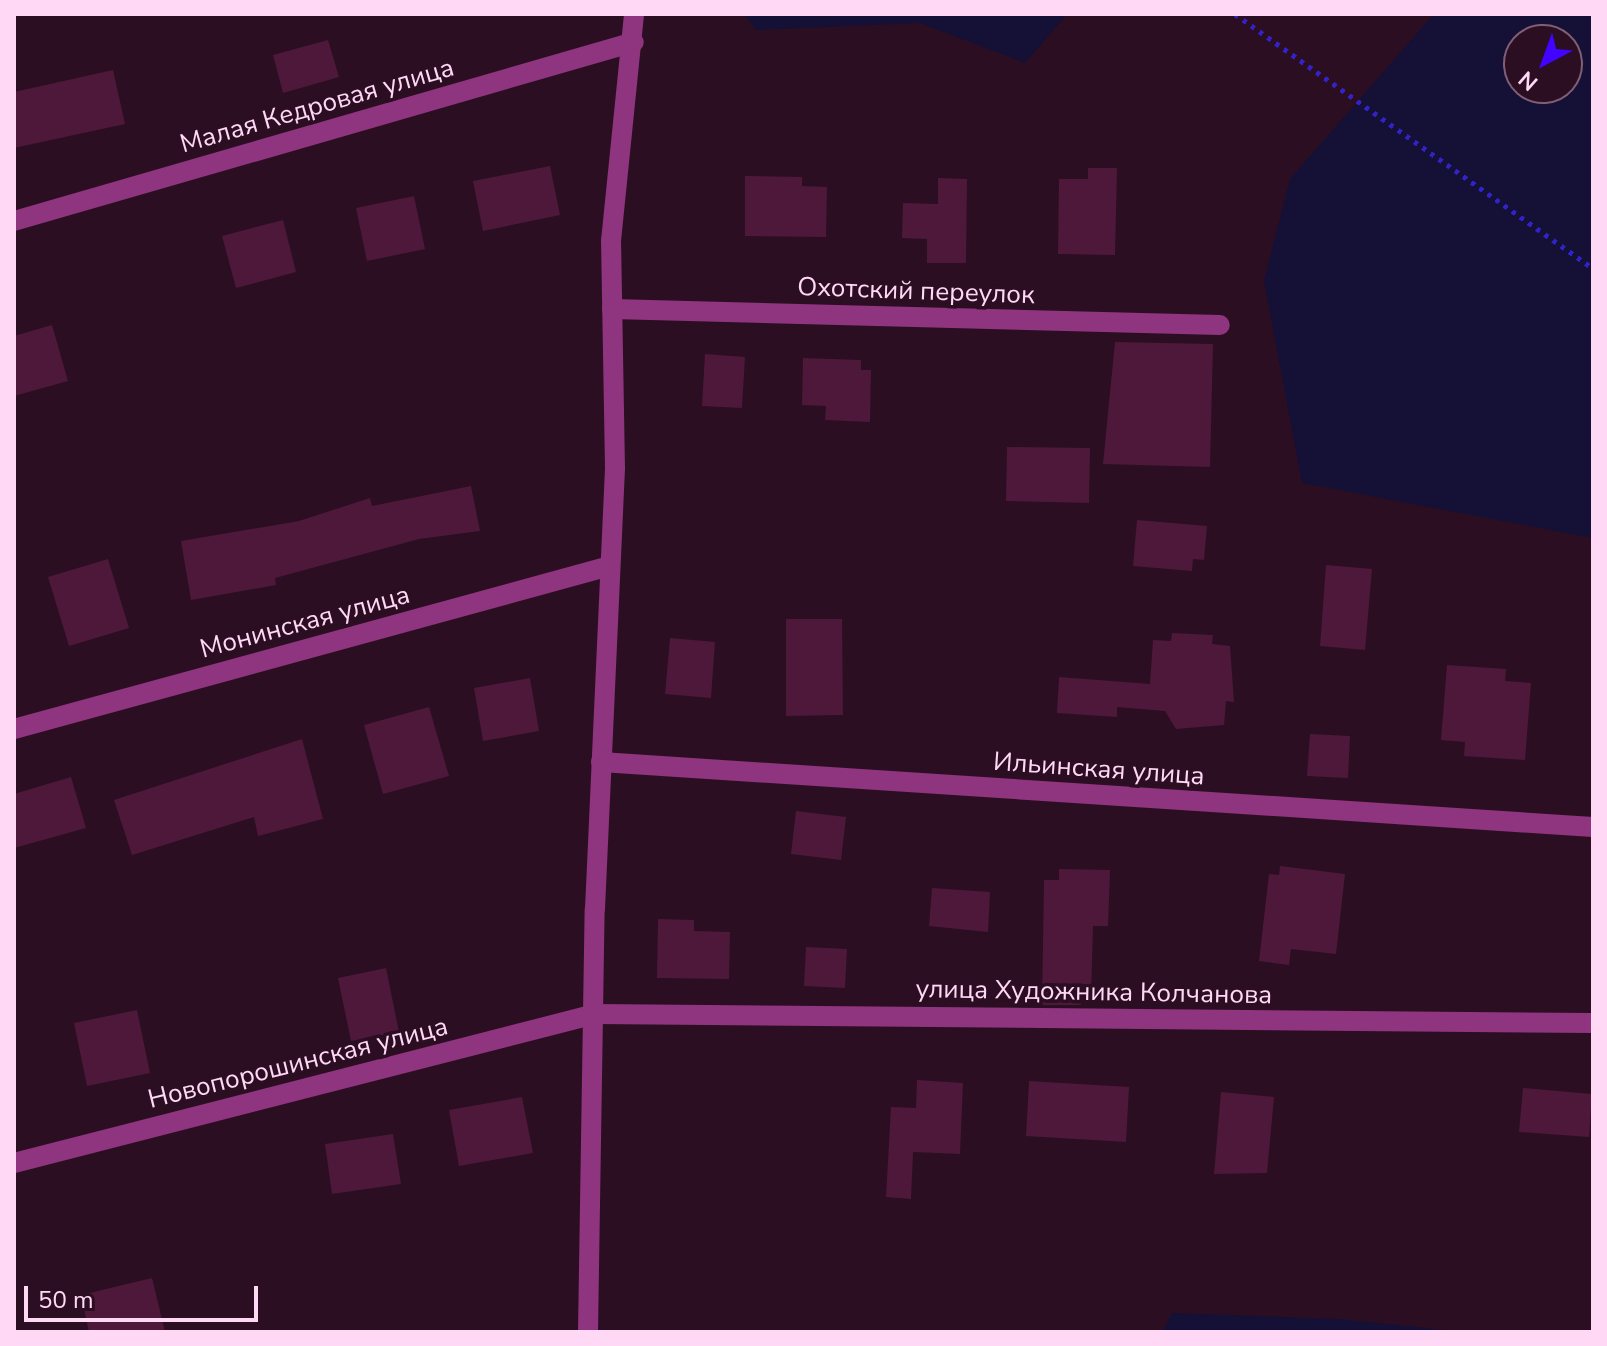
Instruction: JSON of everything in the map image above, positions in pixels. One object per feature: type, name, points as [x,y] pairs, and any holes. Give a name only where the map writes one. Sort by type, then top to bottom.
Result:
[{"type":"street","points":[[588,1332],[601,762],[610,566],[611,241],[634,42],[634,14]]},
{"type":"street","name":"Малая Кедровая улица","points":[[14,221],[634,42]]},
{"type":"street","name":"Охотский переулок","points":[[612,309],[1220,325]]},
{"type":"street","name":"Монинская улица","points":[[14,729],[610,566]]},
{"type":"street","name":"Ильинская улица","points":[[601,762],[1593,827]]},
{"type":"street","name":"улица Художника Колчанова","points":[[595,1014],[1593,1023]]},
{"type":"street","name":"Новопорошинская улица","points":[[14,1163],[595,1014]]},
{"type":"path","points":[[1235,14],[1593,268]]},
{"type":"shaded area","points":[[744,14],[1067,14],[1025,63],[920,23],[756,30]]},
{"type":"shaded area","points":[[1434,14],[1593,14],[1593,538],[1302,483],[1264,281],[1290,179]]},
{"type":"shaded area","points":[[1172,1313],[1338,1319],[1466,1332],[1162,1332]]},
{"type":"building","points":[[328,40],[339,77],[283,93],[273,55]]},
{"type":"building","points":[[113,70],[125,124],[14,148],[14,92]]},
{"type":"building","points":[[550,166],[560,215],[483,231],[473,181]]},
{"type":"building","points":[[1088,168],[1117,168],[1115,255],[1058,254],[1059,179],[1088,179]]},
{"type":"building","points":[[745,176],[802,177],[802,186],[827,187],[826,237],[745,236]]},
{"type":"building","points":[[938,178],[967,179],[966,263],[927,263],[927,239],[902,238],[903,203],[938,204]]},
{"type":"building","points":[[414,196],[425,249],[367,261],[356,208]]},
{"type":"building","points":[[283,220],[296,272],[236,288],[222,236]]},
{"type":"building","points":[[52,325],[68,381],[14,396],[14,336]]},
{"type":"building","points":[[1115,342],[1213,344],[1210,467],[1103,464]]},
{"type":"building","points":[[705,354],[745,357],[742,408],[702,406]]},
{"type":"building","points":[[803,358],[861,360],[861,370],[871,370],[870,422],[825,420],[826,406],[802,405]]},
{"type":"building","points":[[1007,447],[1090,448],[1089,503],[1006,501]]},
{"type":"building","points":[[471,486],[480,531],[419,539],[275,578],[276,585],[191,600],[181,541],[299,521],[370,498],[372,506]]},
{"type":"building","points":[[1137,520],[1207,526],[1204,560],[1193,559],[1192,571],[1133,566]]},
{"type":"building","points":[[108,559],[129,628],[69,646],[48,577]]},
{"type":"building","points":[[1326,565],[1372,569],[1365,650],[1320,646]]},
{"type":"building","points":[[786,619],[842,619],[843,715],[786,716]]},
{"type":"building","points":[[1172,633],[1213,635],[1212,644],[1230,646],[1234,702],[1226,701],[1224,725],[1176,729],[1165,711],[1117,707],[1117,717],[1057,713],[1059,677],[1150,684],[1153,640],[1171,641]]},
{"type":"building","points":[[670,638],[715,642],[711,698],[665,694]]},
{"type":"building","points":[[1447,665],[1506,669],[1505,681],[1531,683],[1525,760],[1464,756],[1465,742],[1441,740]]},
{"type":"building","points":[[530,678],[539,731],[483,741],[474,688]]},
{"type":"building","points":[[429,707],[449,776],[383,794],[364,725]]},
{"type":"building","points":[[1310,734],[1350,736],[1348,778],[1307,776]]},
{"type":"building","points":[[302,739],[323,819],[258,836],[254,817],[132,855],[114,800]]},
{"type":"building","points":[[71,777],[86,828],[14,848],[14,794]]},
{"type":"building","points":[[796,811],[846,817],[841,860],[791,854]]},
{"type":"building","points":[[1280,866],[1345,874],[1336,954],[1291,949],[1289,965],[1259,961],[1269,874],[1279,875]]},
{"type":"building","points":[[1059,869],[1110,870],[1108,926],[1093,926],[1091,995],[1081,995],[1081,1005],[1042,1005],[1044,880],[1059,880]]},
{"type":"building","points":[[932,888],[990,892],[988,932],[929,926]]},
{"type":"building","points":[[658,919],[694,920],[694,931],[730,932],[729,979],[657,978]]},
{"type":"building","points":[[806,947],[847,949],[845,988],[804,986]]},
{"type":"building","points":[[386,968],[399,1032],[351,1041],[338,978]]},
{"type":"building","points":[[137,1010],[150,1073],[87,1086],[74,1023]]},
{"type":"building","points":[[917,1080],[963,1083],[960,1154],[913,1152],[911,1199],[886,1197],[891,1107],[916,1108]]},
{"type":"building","points":[[1029,1081],[1129,1087],[1126,1142],[1026,1136]]},
{"type":"building","points":[[1523,1088],[1592,1094],[1589,1137],[1519,1132]]},
{"type":"building","points":[[1221,1092],[1274,1097],[1267,1173],[1214,1174]]},
{"type":"building","points":[[522,1097],[533,1153],[459,1166],[449,1110]]},
{"type":"building","points":[[393,1134],[401,1184],[332,1194],[325,1144]]},
{"type":"building","points":[[152,1278],[165,1332],[89,1332],[81,1295]]}]
